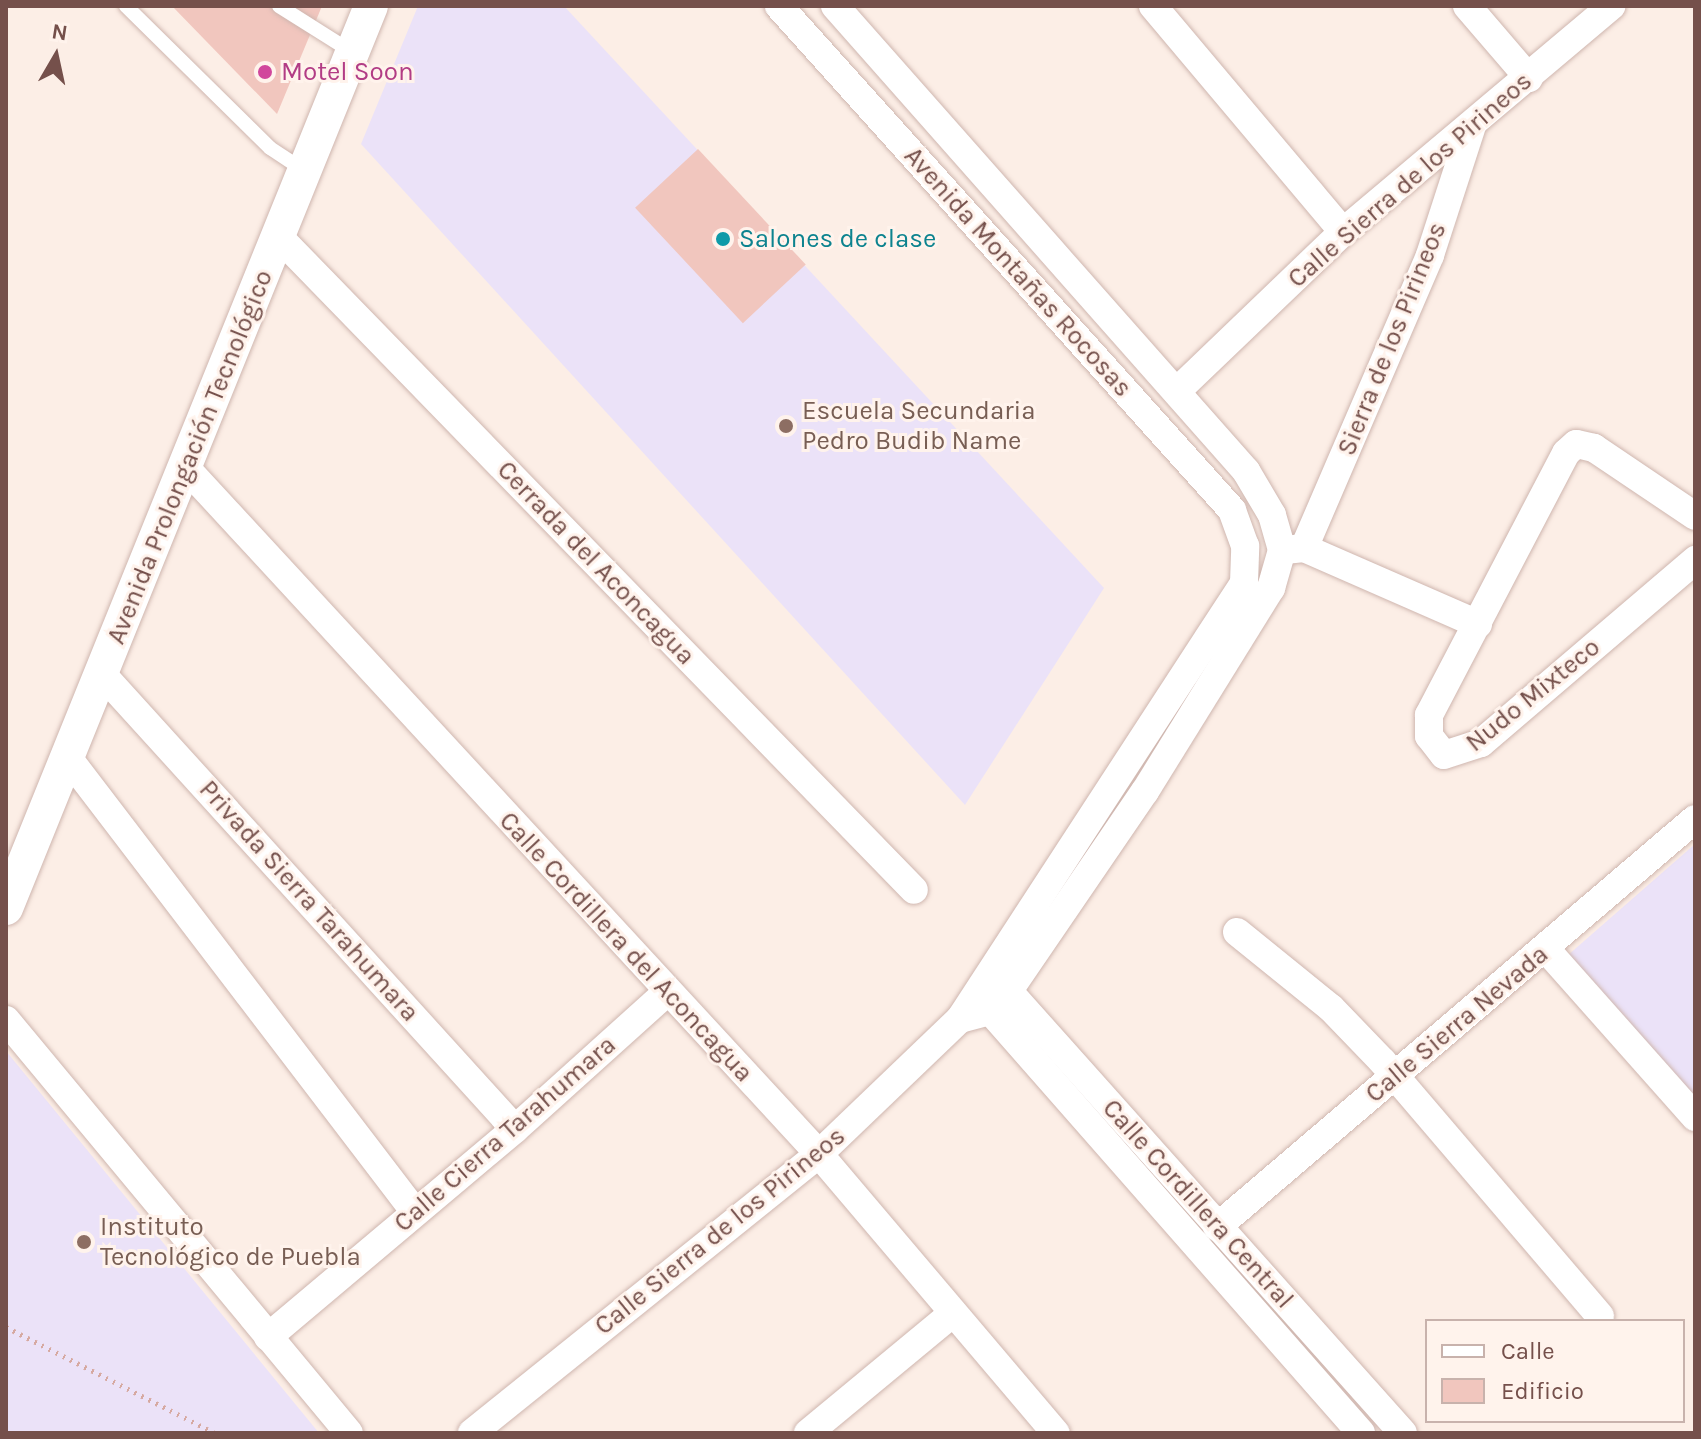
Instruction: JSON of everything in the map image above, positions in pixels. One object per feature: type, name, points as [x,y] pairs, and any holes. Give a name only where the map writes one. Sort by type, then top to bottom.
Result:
[{"type":"street","name":"Avenida Prolongación Tecnológico","points":[[6,908],[187,469],[371,6]]},
{"type":"street","name":"Avenida Montañas Rocosas","points":[[779,6],[1232,510],[1245,546]]},
{"type":"street","name":"Avenida Montañas Rocosas","points":[[835,6],[1246,471],[1293,549]]},
{"type":"street","points":[[1153,6],[1343,232]]},
{"type":"street","points":[[1467,6],[1529,78]]},
{"type":"street","name":"Calle Sierra de los Pirineos","points":[[1177,391],[1343,232],[1611,6]]},
{"type":"street","name":"Sierra de los Pirineos","points":[[1293,549],[1430,255],[1472,126]]},
{"type":"street","name":"Cerrada del Aconcagua","points":[[278,236],[914,890]]},
{"type":"street","name":"Nudo Mixteco","points":[[1695,516],[1594,448],[1576,444],[1566,453],[1429,715],[1429,736],[1444,755],[1481,743],[1695,560]]},
{"type":"street","name":"Calle Cordillera del Aconcagua","points":[[187,469],[819,1154],[1056,1433]]},
{"type":"street","points":[[992,992],[1244,583],[1245,546],[1293,549],[1478,624]]},
{"type":"street","points":[[992,992],[1145,791],[1293,549]]},
{"type":"street","name":"Privada Sierra Tarahumara","points":[[102,674],[515,1129]]},
{"type":"street","points":[[69,759],[415,1212]]},
{"type":"street","name":"Calle Sierra Nevada","points":[[1217,1227],[1695,819]]},
{"type":"street","points":[[1237,932],[1331,1008],[1600,1316]]},
{"type":"street","points":[[1545,948],[1695,1117]]},
{"type":"street","name":"Calle Cierra Tarahumara","points":[[268,1337],[515,1129],[667,992]]},
{"type":"street","name":"Calle Sierra de los Pirineos","points":[[472,1433],[819,1154],[992,992]]},
{"type":"street","name":"Calle Cordillera Central","points":[[992,992],[1217,1227],[1403,1433]]},
{"type":"street","name":"Calle Cordillera Central","points":[[992,992],[1361,1433]]},
{"type":"street","points":[[6,1020],[349,1433]]},
{"type":"street","points":[[808,1433],[953,1313]]},
{"type":"lane","points":[[126,6],[270,148],[305,171]]},
{"type":"lane","points":[[279,6],[352,52]]},
{"type":"path","points":[[6,1327],[215,1433]]},
{"type":"shaded area","name":"Escuela Secundaria Pedro Budib Name","points":[[418,6],[564,6],[1104,588],[965,805],[361,144]]},
{"type":"shaded area","points":[[1695,844],[1695,1100],[1567,956]]},
{"type":"shaded area","name":"Instituto Tecnológico de Puebla","points":[[6,1051],[319,1433],[6,1433]]},
{"type":"building","name":"Motel Soon","points":[[172,6],[322,6],[277,114]]},
{"type":"building","name":"Salones de clase","points":[[698,149],[806,265],[743,323],[635,208]]},
{"type":"place","name":"Motel Soon","points":[[265,72]]},
{"type":"place","name":"Salones de clase","points":[[723,239]]},
{"type":"place","name":"Escuela Secundaria Pedro Budib Name","points":[[786,426]]},
{"type":"place","name":"Instituto Tecnológico de Puebla","points":[[84,1242]]}]
